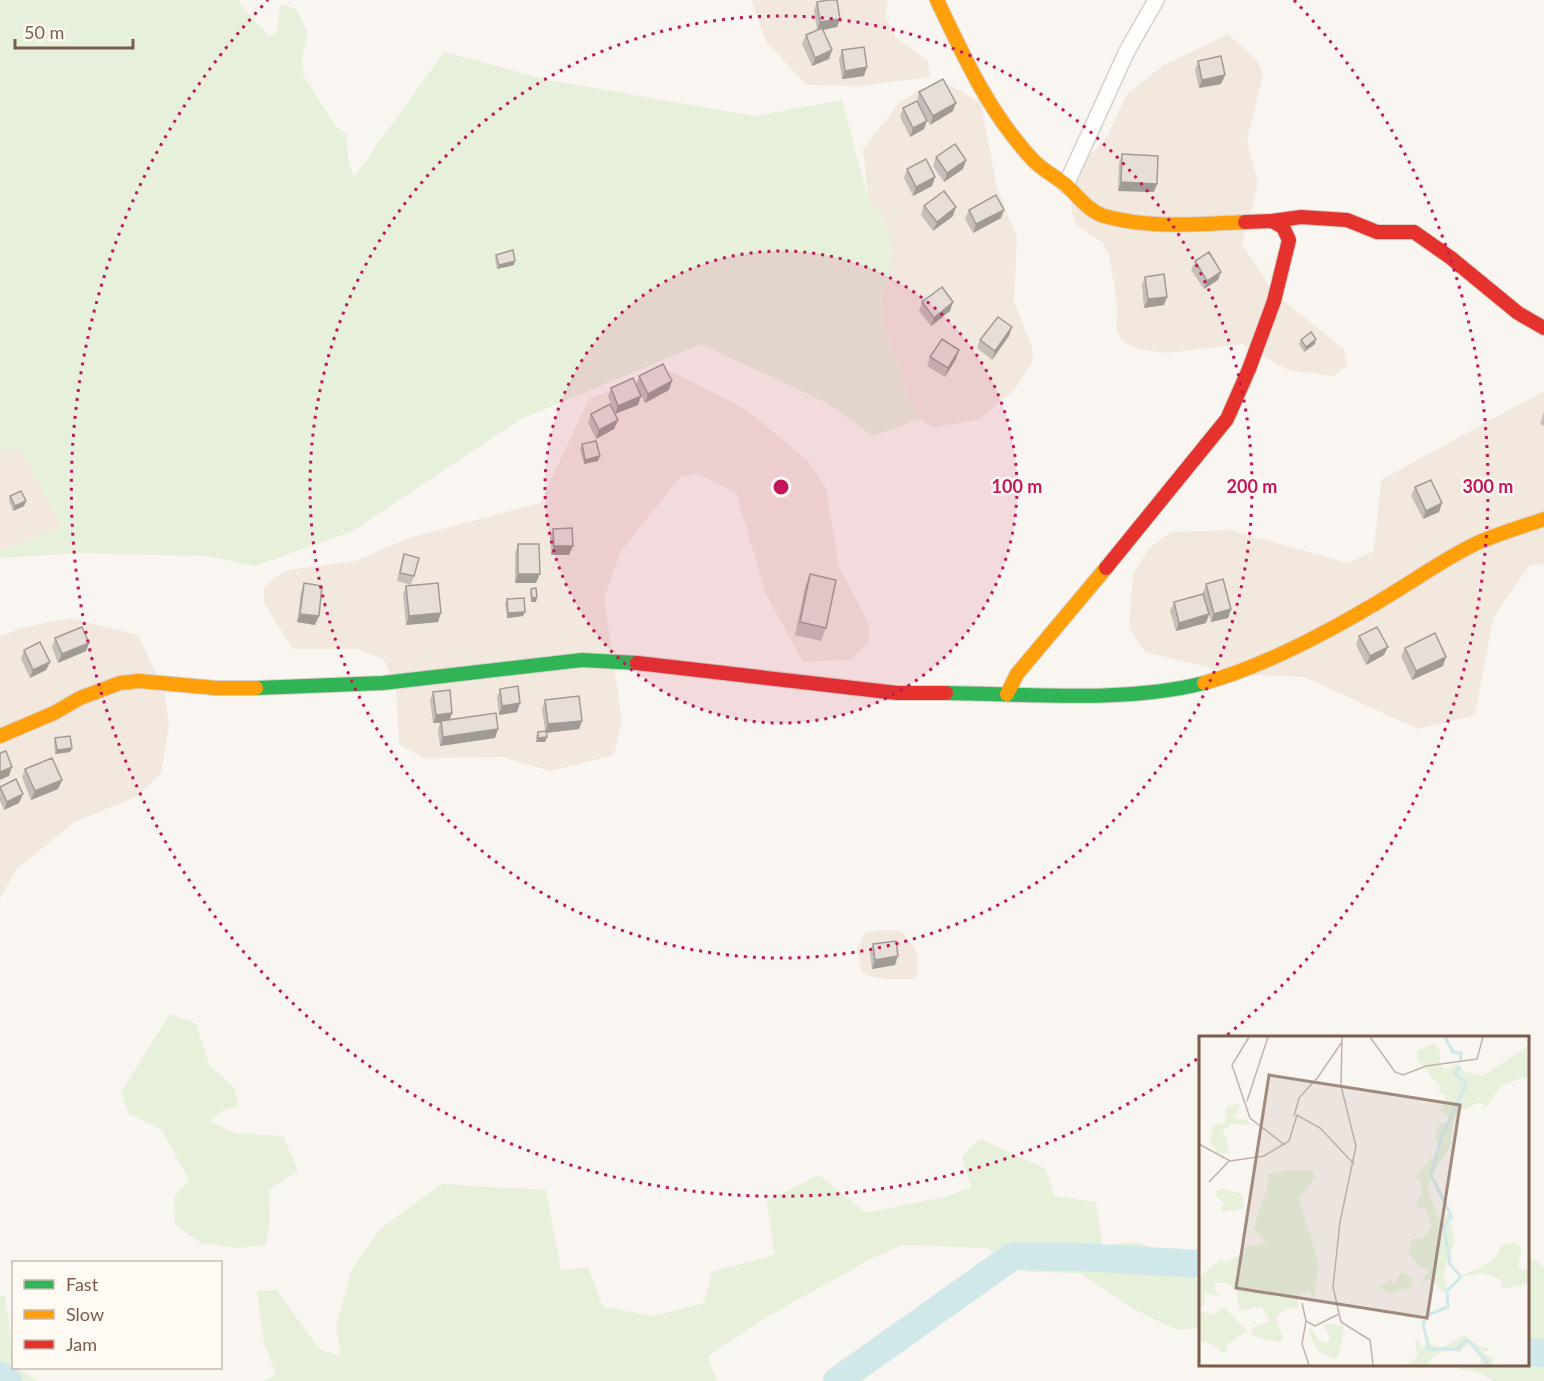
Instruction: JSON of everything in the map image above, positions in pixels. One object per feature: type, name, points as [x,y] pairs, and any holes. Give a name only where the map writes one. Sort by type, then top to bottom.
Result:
[{"type":"street","points":[[937,0],[975,80],[1008,131],[1035,162],[1066,186],[1079,200],[1101,215],[1140,224],[1185,225],[1301,218],[1347,220],[1377,232],[1414,232],[1452,258],[1518,313],[1544,328]]},
{"type":"street","points":[[1066,186],[1127,51],[1156,0]]},
{"type":"street","points":[[1007,694],[1017,674],[1137,531],[1227,418],[1250,369],[1274,301],[1285,258],[1289,240],[1282,227],[1272,221]]},
{"type":"street","points":[[0,736],[54,713],[80,698],[120,683],[139,681],[216,688],[265,688],[383,683],[582,660],[616,661],[874,691],[1094,695],[1140,693],[1188,687],[1236,674],[1322,633],[1477,543],[1544,519]]},
{"type":"shaded area","points":[[751,0],[888,0],[885,16],[896,37],[928,61],[930,77],[859,86],[807,85],[767,43]]},
{"type":"shaded area","points":[[1228,34],[1257,60],[1263,74],[1247,141],[1258,183],[1242,244],[1274,293],[1344,349],[1347,365],[1334,376],[1288,370],[1242,344],[1167,353],[1137,349],[1125,343],[1116,331],[1117,303],[1109,255],[1103,243],[1078,226],[1072,214],[1070,182],[1077,168],[1107,137],[1127,94],[1162,66]]},
{"type":"shaded area","points":[[950,85],[981,103],[996,184],[1017,237],[1014,302],[1032,346],[1033,361],[1015,389],[978,420],[933,427],[920,419],[912,406],[883,321],[881,294],[888,281],[885,221],[868,198],[863,149],[900,102],[922,88]]},
{"type":"shaded area","points":[[666,369],[747,410],[809,462],[826,489],[839,567],[869,624],[869,641],[850,660],[803,662],[766,594],[736,493],[696,473],[681,476],[621,551],[604,598],[622,721],[614,755],[550,771],[503,757],[423,758],[399,744],[396,686],[384,660],[359,649],[293,649],[264,603],[264,588],[275,577],[289,570],[355,561],[409,538],[540,503],[589,399]]},
{"type":"shaded area","points":[[1544,391],[1544,564],[1529,566],[1493,618],[1475,715],[1418,729],[1304,677],[1236,674],[1145,652],[1129,628],[1133,574],[1149,548],[1171,532],[1230,530],[1348,563],[1374,551],[1381,480]]},
{"type":"shaded area","points":[[21,448],[62,527],[0,551],[0,449]]},
{"type":"shaded area","points":[[70,618],[138,635],[165,692],[169,726],[161,773],[138,796],[74,822],[16,870],[0,898],[0,636],[25,627]]},
{"type":"shaded area","points":[[901,931],[916,950],[918,973],[913,979],[886,979],[868,976],[862,972],[857,949],[863,936],[869,932]]},
{"type":"green space","points":[[0,0],[240,0],[240,4],[269,37],[277,32],[280,4],[296,9],[308,33],[302,57],[303,75],[335,125],[347,135],[348,160],[354,177],[444,52],[548,80],[755,116],[842,100],[868,198],[885,221],[893,248],[888,281],[881,294],[883,321],[912,405],[920,419],[873,436],[825,402],[701,344],[521,419],[353,531],[255,566],[207,556],[78,553],[0,558],[0,551],[62,527],[21,449],[0,449]]},
{"type":"green space","points":[[170,1014],[195,1023],[210,1066],[234,1087],[239,1107],[226,1109],[209,1121],[235,1133],[283,1136],[298,1171],[269,1190],[270,1218],[266,1245],[238,1248],[201,1243],[175,1225],[174,1196],[189,1180],[162,1130],[128,1113],[121,1092]]},
{"type":"green space","points":[[981,1139],[1046,1169],[1054,1196],[1096,1202],[1102,1245],[1139,1242],[1177,1263],[1199,1282],[1199,1328],[1177,1330],[1134,1309],[1079,1273],[1028,1272],[986,1248],[902,1245],[871,1259],[770,1315],[708,1356],[717,1381],[264,1381],[276,1375],[264,1343],[257,1291],[277,1290],[319,1349],[341,1356],[336,1326],[352,1269],[380,1229],[442,1184],[546,1190],[561,1270],[588,1267],[603,1307],[654,1316],[704,1303],[712,1272],[774,1255],[767,1201],[819,1175],[866,1213],[948,1196],[971,1187],[962,1156]]},
{"type":"green space","points":[[1529,1256],[1544,1267],[1544,1381],[1493,1381],[1480,1373],[1447,1366],[1529,1366]]},
{"type":"green space","points":[[0,1296],[5,1296],[12,1347],[12,1369],[19,1369],[37,1381],[0,1381]]},
{"type":"building","points":[[837,0],[840,19],[820,22],[817,2]]},
{"type":"building","points":[[822,28],[832,50],[815,58],[806,35]]},
{"type":"building","points":[[864,47],[867,67],[845,71],[842,50]]},
{"type":"building","points":[[1221,56],[1225,75],[1202,80],[1198,61]]},
{"type":"building","points":[[943,79],[956,103],[933,116],[919,92]]},
{"type":"building","points":[[917,101],[927,121],[913,128],[903,108]]},
{"type":"building","points":[[955,144],[966,160],[947,173],[936,157]]},
{"type":"building","points":[[1122,154],[1158,156],[1157,184],[1121,182]]},
{"type":"building","points":[[926,159],[935,177],[916,187],[907,169]]},
{"type":"building","points":[[944,191],[956,207],[937,222],[924,206]]},
{"type":"building","points":[[996,195],[1004,210],[976,224],[969,210]]},
{"type":"building","points":[[513,250],[515,261],[499,265],[496,255]]},
{"type":"building","points":[[1209,252],[1221,272],[1207,281],[1195,261]]},
{"type":"building","points":[[1164,274],[1167,297],[1148,299],[1145,277]]},
{"type":"building","points":[[942,287],[953,302],[934,318],[922,302]]},
{"type":"building","points":[[998,317],[1012,327],[995,351],[980,340]]},
{"type":"building","points":[[1311,332],[1316,339],[1306,347],[1301,340]]},
{"type":"building","points":[[942,339],[959,350],[948,368],[930,357]]},
{"type":"building","points":[[663,364],[672,381],[648,394],[639,376]]},
{"type":"building","points":[[633,378],[641,396],[618,406],[611,388]]},
{"type":"building","points":[[610,404],[618,420],[599,430],[591,414]]},
{"type":"building","points":[[596,441],[600,456],[585,460],[582,444]]},
{"type":"building","points":[[1431,480],[1442,503],[1426,511],[1415,487]]},
{"type":"building","points":[[21,491],[26,501],[15,506],[10,496]]},
{"type":"building","points":[[572,528],[573,546],[554,546],[553,529]]},
{"type":"building","points":[[518,544],[539,544],[540,574],[518,574]]},
{"type":"building","points":[[404,554],[419,558],[414,576],[400,573]]},
{"type":"building","points":[[810,574],[836,580],[826,628],[800,622]]},
{"type":"building","points":[[1223,579],[1231,609],[1214,614],[1206,584]]},
{"type":"building","points":[[304,583],[322,586],[319,616],[300,614]]},
{"type":"building","points":[[438,583],[441,613],[409,616],[406,586]]},
{"type":"building","points":[[536,588],[537,597],[532,598],[531,589]]},
{"type":"building","points":[[1203,594],[1209,614],[1179,623],[1174,602]]},
{"type":"building","points":[[524,598],[525,612],[508,613],[507,599]]},
{"type":"building","points":[[82,627],[89,643],[62,654],[55,638]]},
{"type":"building","points":[[1377,627],[1388,647],[1370,656],[1359,636]]},
{"type":"building","points":[[1435,633],[1446,657],[1416,671],[1405,648]]},
{"type":"building","points":[[40,642],[50,662],[33,670],[24,650]]},
{"type":"building","points":[[518,686],[520,703],[502,706],[500,689]]},
{"type":"building","points":[[450,690],[452,713],[436,715],[433,692]]},
{"type":"building","points":[[579,696],[582,721],[548,724],[545,700]]},
{"type":"building","points":[[496,713],[498,729],[443,737],[441,721]]},
{"type":"building","points":[[546,731],[547,737],[538,738],[538,732]]},
{"type":"building","points":[[70,736],[72,748],[57,750],[55,738]]},
{"type":"building","points":[[6,751],[12,767],[0,772],[0,753]]},
{"type":"building","points":[[52,758],[62,780],[35,791],[25,769]]},
{"type":"building","points":[[16,779],[23,794],[7,802],[0,787]]},
{"type":"building","points":[[896,941],[898,956],[875,960],[873,944]]},
{"type":"waterway","points":[[837,1381],[1013,1256],[1080,1257],[1199,1264]]},
{"type":"waterway","points":[[1529,1352],[1544,1353]]},
{"type":"waterway","points":[[0,1376],[8,1381]]},
{"type":"traffic: fast","points":[[256,688],[383,683],[582,660],[637,663]]},
{"type":"traffic: fast","points":[[946,693],[1042,696],[1110,695],[1174,689],[1204,683]]},
{"type":"traffic: slow","points":[[937,0],[990,104],[1017,142],[1037,164],[1066,185],[1093,211],[1104,216],[1139,223],[1245,222]]},
{"type":"traffic: slow","points":[[1204,683],[1253,666],[1302,644],[1371,606],[1464,549],[1544,519]]},
{"type":"traffic: slow","points":[[1007,694],[1017,674],[1106,568]]},
{"type":"traffic: slow","points":[[0,736],[54,713],[80,698],[120,683],[139,681],[216,688],[256,688]]},
{"type":"traffic: jam","points":[[1272,221],[1301,217],[1347,220],[1377,232],[1414,232],[1451,258],[1518,313],[1544,328]]},
{"type":"traffic: jam","points":[[1106,568],[1227,419],[1249,369],[1274,301],[1289,240],[1283,227],[1272,221],[1245,222]]},
{"type":"traffic: jam","points":[[637,663],[897,693],[946,693]]}]
